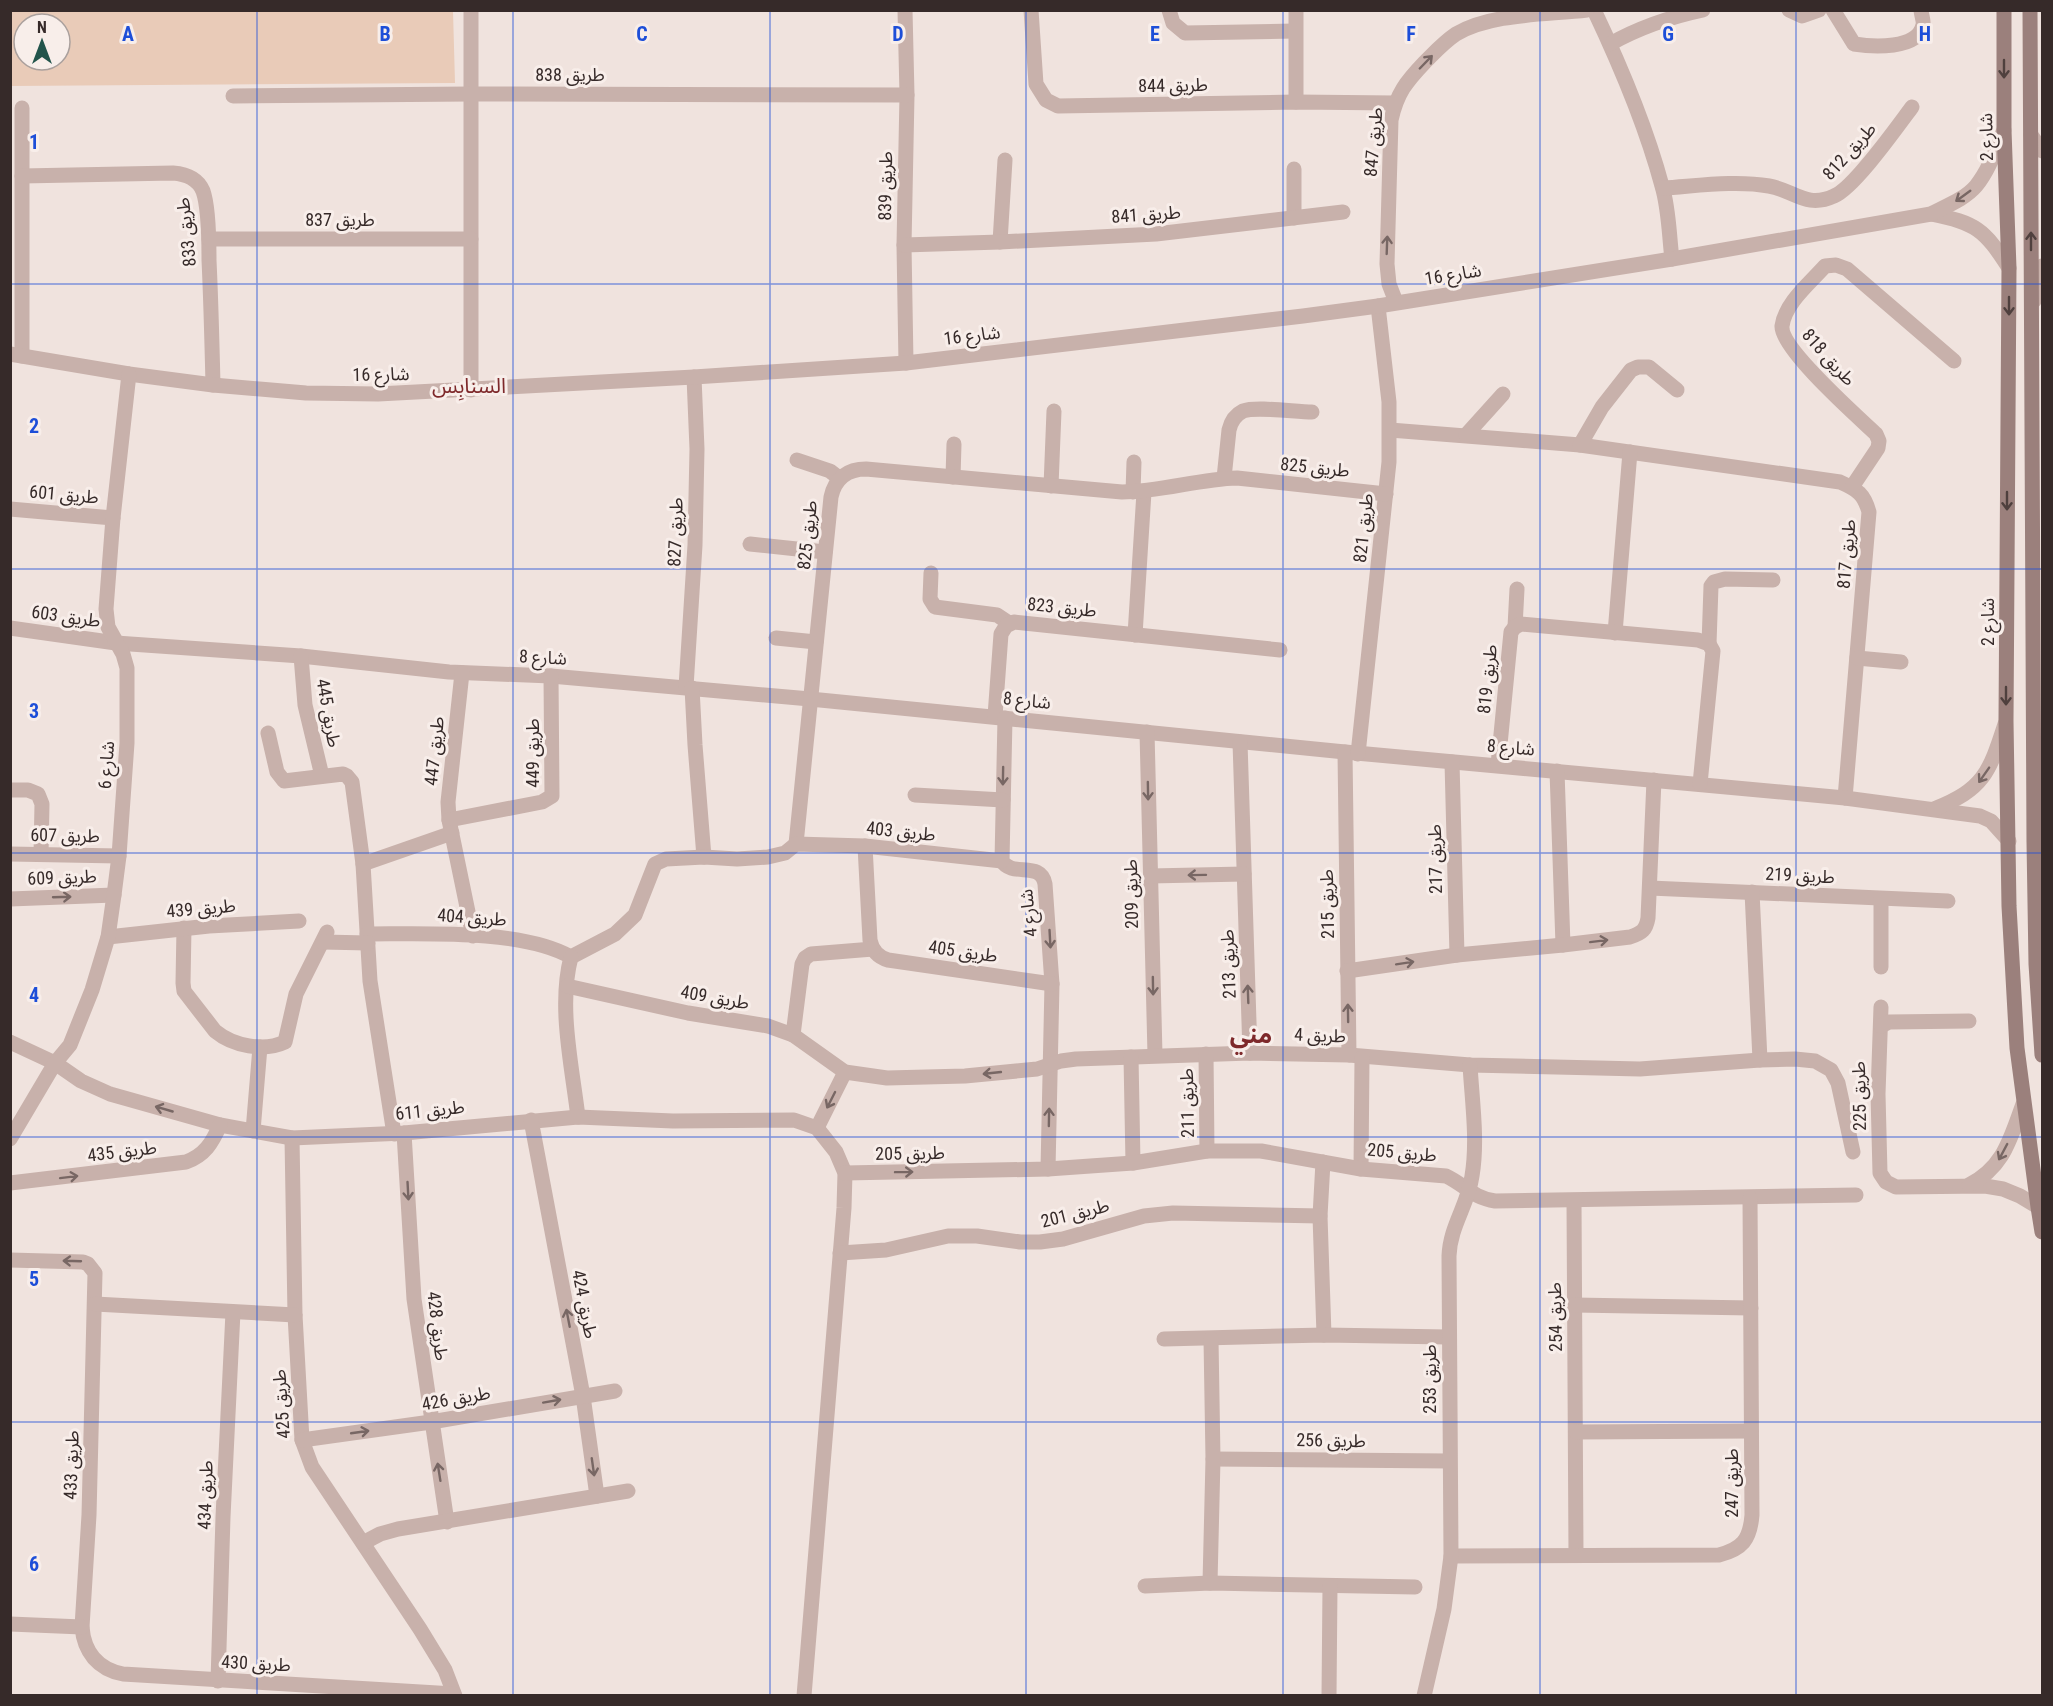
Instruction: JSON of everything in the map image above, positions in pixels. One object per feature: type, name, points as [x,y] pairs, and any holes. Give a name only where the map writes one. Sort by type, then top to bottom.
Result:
[{"type":"main road","name":"شارع 2","points":[[2004,10],[2004,130],[2009,268],[2006,721],[2009,906],[2017,1047],[2023,1104],[2043,1232]]},
{"type":"main road","points":[[2030,10],[2038,849],[2036,964],[2043,1055]]},
{"type":"street","points":[[471,10],[471,390]]},
{"type":"street","name":"طريق 839","points":[[906,10],[904,245],[906,363]]},
{"type":"street","name":"طريق 844","points":[[1032,10],[1036,84],[1046,100],[1058,106],[1296,102],[1395,103]]},
{"type":"street","points":[[1169,10],[1173,23],[1185,33],[1295,32]]},
{"type":"street","points":[[1296,10],[1296,102]]},
{"type":"street","name":"طريق 847","points":[[1396,302],[1389,284],[1387,264],[1391,120],[1395,103],[1408,80],[1443,44],[1469,28],[1498,19],[1587,10]]},
{"type":"street","points":[[1594,10],[1639,116],[1663,188],[1672,259]]},
{"type":"street","points":[[1610,44],[1675,16],[1703,10]]},
{"type":"street","points":[[1790,10],[1802,16],[1819,10]]},
{"type":"street","points":[[1833,10],[1854,44],[1875,47],[1906,43],[1918,33],[1923,25],[1921,10]]},
{"type":"street","name":"طريق 838","points":[[233,96],[907,95]]},
{"type":"street","name":"طريق 812","points":[[1663,188],[1747,184],[1785,190],[1797,198],[1815,201],[1835,196],[1850,185],[1912,107]]},
{"type":"street","points":[[16,355],[16,232],[22,176],[21,108]]},
{"type":"street","name":"شارع 16","points":[[16,355],[213,385],[318,393],[378,394],[906,363],[1378,306],[1672,259],[1931,214],[1953,203],[1975,187],[1990,163],[2004,130]]},
{"type":"street","points":[[2031,135],[2043,151]]},
{"type":"street","points":[[1000,242],[1005,160]]},
{"type":"street","points":[[1294,169],[1294,218]]},
{"type":"street","name":"طريق 833","points":[[22,176],[183,174],[191,177],[203,191],[209,239],[213,385]]},
{"type":"street","name":"طريق 841","points":[[904,245],[1156,234],[1343,212]]},
{"type":"street","name":"شارع 16","points":[[1931,214],[1959,219],[1979,229],[1995,246],[2009,268]]},
{"type":"street","name":"طريق 837","points":[[209,239],[471,239]]},
{"type":"street","name":"طريق 818","points":[[1852,487],[1878,448],[1879,441],[1876,434],[1817,377],[1788,342],[1782,329],[1785,315],[1793,303],[1825,266],[1836,265],[1847,269],[1954,361]]},
{"type":"street","points":[[2032,310],[2043,266]]},
{"type":"street","name":"طريق 821","points":[[1352,753],[1386,494],[1390,430],[1387,374],[1378,306]]},
{"type":"street","points":[[1580,445],[1602,406],[1631,370],[1638,366],[1649,367],[1677,390]]},
{"type":"street","name":"شارع 6","points":[[10,1139],[16,1116],[70,1045],[92,990],[108,937],[119,856],[127,743],[127,668],[123,654],[108,627],[106,609],[129,374]]},
{"type":"street","name":"طريق 827","points":[[689,688],[698,449],[694,377]]},
{"type":"street","points":[[1466,435],[1503,394]]},
{"type":"street","points":[[1224,478],[1230,424],[1237,415],[1253,410],[1312,412]]},
{"type":"street","points":[[1051,486],[1054,411]]},
{"type":"street","points":[[1390,430],[1580,445],[1840,482],[1852,487]]},
{"type":"street","points":[[953,477],[954,444]]},
{"type":"street","points":[[1615,633],[1630,452]]},
{"type":"street","points":[[797,460],[830,471],[839,478]]},
{"type":"street","points":[[1134,462],[1138,492],[1135,634]]},
{"type":"street","name":"طريق 825","points":[[810,699],[832,490],[839,478],[852,471],[859,469],[1138,492],[1224,478],[1249,479],[1386,494]]},
{"type":"street","name":"طريق 817","points":[[1845,798],[1869,512],[1865,497],[1852,487]]},
{"type":"street","name":"طريق 601","points":[[10,509],[114,518]]},
{"type":"street","points":[[750,544],[825,552]]},
{"type":"street","points":[[931,573],[930,599],[935,607],[996,615],[1009,623]]},
{"type":"street","points":[[1700,784],[1713,659],[1713,651],[1708,644],[1711,586],[1714,582],[1725,579],[1773,580]]},
{"type":"street","points":[[1515,627],[1516,589]]},
{"type":"street","name":"طريق 823","points":[[1000,717],[1000,638],[1009,623],[1018,622],[1280,650]]},
{"type":"street","name":"طريق 819","points":[[1498,765],[1511,632],[1515,627],[1521,624],[1698,640],[1708,644]]},
{"type":"street","name":"طريق 603","points":[[10,628],[116,643]]},
{"type":"street","points":[[777,638],[816,642]]},
{"type":"street","name":"شارع 8","points":[[116,643],[301,656],[462,673],[551,676],[689,688],[1352,753],[1845,798],[1980,816],[1990,821],[2009,841]]},
{"type":"street","name":"طريق 445","points":[[301,656],[308,721],[322,776]]},
{"type":"street","points":[[1857,658],[1901,662]]},
{"type":"street","name":"طريق 447","points":[[462,673],[448,802],[472,936]]},
{"type":"street","name":"طريق 449","points":[[451,826],[542,802],[552,796],[551,676]]},
{"type":"street","points":[[689,688],[704,857]]},
{"type":"street","points":[[796,844],[810,699]]},
{"type":"street","points":[[1000,717],[1003,800],[1002,861]]},
{"type":"street","points":[[1934,809],[1966,794],[1979,782],[1993,761],[2006,721]]},
{"type":"street","name":"طريق 209","points":[[1147,732],[1155,1055]]},
{"type":"street","name":"طريق 445","points":[[268,733],[277,772],[281,778],[288,781],[338,774],[347,776],[352,782],[356,804]]},
{"type":"street","name":"طريق 213","points":[[1240,742],[1250,1053]]},
{"type":"street","name":"طريق 215","points":[[1352,753],[1347,971],[1356,1056],[1361,1169]]},
{"type":"street","name":"طريق 217","points":[[1452,762],[1457,955]]},
{"type":"street","points":[[1557,771],[1563,945]]},
{"type":"street","points":[[1347,971],[1457,955],[1563,945],[1630,937],[1638,934],[1647,927],[1654,780]]},
{"type":"street","points":[[10,790],[28,790],[38,794],[42,804],[41,854]]},
{"type":"street","points":[[915,795],[1003,800]]},
{"type":"street","name":"طريق 428","points":[[356,804],[363,864],[371,991],[399,1133],[414,1299],[447,1522]]},
{"type":"street","points":[[363,864],[451,826]]},
{"type":"street","name":"طريق 403","points":[[571,957],[615,934],[635,915],[655,864],[666,859],[768,857],[785,852],[796,844],[865,846],[1002,861]]},
{"type":"street","points":[[793,1035],[802,964],[805,958],[811,954],[873,949],[870,940],[865,846]]},
{"type":"street","name":"طريق 607","points":[[10,854],[119,856]]},
{"type":"street","name":"شارع 4","points":[[1002,861],[1010,869],[1037,872],[1045,880],[1052,984],[1050,1064]]},
{"type":"street","points":[[1150,876],[1244,874]]},
{"type":"street","name":"طريق 219","points":[[1650,888],[1948,902]]},
{"type":"street","points":[[1752,892],[1760,1060]]},
{"type":"street","name":"طريق 609","points":[[10,899],[114,895]]},
{"type":"street","points":[[1881,899],[1881,968]]},
{"type":"street","name":"طريق 439","points":[[108,937],[184,928],[299,921]]},
{"type":"street","points":[[184,928],[184,991],[222,1037],[229,1041],[260,1047],[253,1131]]},
{"type":"street","name":"طريق 404","points":[[260,1047],[275,1047],[285,1042],[296,994],[325,937],[368,938],[417,934],[524,940],[560,951],[571,957]]},
{"type":"street","points":[[2036,964],[2043,946]]},
{"type":"street","name":"طريق 405","points":[[873,949],[879,956],[888,960],[1052,984]]},
{"type":"street","points":[[571,957],[567,986],[567,1022],[578,1117]]},
{"type":"street","name":"طريق 409","points":[[567,986],[688,1013],[768,1026],[793,1035],[845,1072]]},
{"type":"street","name":"طريق 225","points":[[1881,1008],[1881,1026],[1878,1035],[1880,1173],[1886,1182],[1896,1187],[1966,1187]]},
{"type":"street","points":[[1881,1026],[1889,1022],[1969,1021]]},
{"type":"street","name":"طريق 611","points":[[10,1042],[56,1064],[81,1081],[110,1094],[220,1125],[292,1138],[399,1133],[578,1117],[673,1121],[794,1120],[817,1128]]},
{"type":"street","name":"طريق 4","points":[[845,1072],[887,1078],[964,1076],[1038,1069],[1076,1059],[1250,1053],[1356,1056],[1470,1065],[1640,1069],[1795,1059],[1815,1061],[1831,1070],[1838,1083],[1853,1152]]},
{"type":"street","name":"طريق 211","points":[[1206,1054],[1207,1150]]},
{"type":"street","points":[[1131,1057],[1133,1163]]},
{"type":"street","points":[[1048,1170],[1050,1064]]},
{"type":"street","name":"طريق 253","points":[[1424,1695],[1444,1609],[1451,1556],[1449,1242],[1453,1227],[1469,1192],[1472,1176],[1474,1150],[1470,1065]]},
{"type":"street","points":[[804,1695],[845,1173],[836,1152],[817,1128],[845,1072]]},
{"type":"street","points":[[1966,1187],[1978,1181],[1997,1164],[2004,1153],[2023,1104]]},
{"type":"street","name":"طريق 424","points":[[531,1120],[583,1396],[597,1496]]},
{"type":"street","name":"طريق 435","points":[[10,1183],[186,1162],[207,1150],[220,1125]]},
{"type":"street","name":"طريق 425","points":[[292,1138],[295,1315],[302,1440],[312,1467],[445,1670],[455,1695]]},
{"type":"street","name":"طريق 205","points":[[845,1173],[1048,1170],[1133,1163],[1207,1150],[1261,1151],[1361,1169],[1446,1176],[1455,1180],[1469,1192],[1486,1200],[1495,1201],[1856,1195]]},
{"type":"street","points":[[1323,1162],[1320,1216],[1324,1335]]},
{"type":"street","points":[[1966,1187],[1985,1186],[2003,1189],[2038,1207]]},
{"type":"street","name":"طريق 247","points":[[1451,1556],[1719,1555],[1734,1551],[1743,1543],[1750,1529],[1750,1198]]},
{"type":"street","name":"طريق 254","points":[[1574,1201],[1576,1555]]},
{"type":"street","name":"طريق 201","points":[[840,1253],[886,1250],[948,1236],[977,1236],[1020,1242],[1040,1242],[1063,1239],[1144,1216],[1173,1213],[1320,1216]]},
{"type":"street","name":"طريق 433","points":[[10,1260],[83,1262],[88,1264],[95,1273],[89,1515],[82,1627]]},
{"type":"street","points":[[95,1304],[295,1315]]},
{"type":"street","points":[[1574,1305],[1751,1308]]},
{"type":"street","name":"طريق 434","points":[[218,1681],[233,1312]]},
{"type":"street","points":[[1164,1339],[1324,1335],[1448,1337]]},
{"type":"street","points":[[1210,1583],[1213,1459],[1211,1339]]},
{"type":"street","name":"طريق 426","points":[[302,1440],[431,1422],[615,1391]]},
{"type":"street","points":[[1576,1432],[1751,1431]]},
{"type":"street","name":"طريق 256","points":[[1213,1459],[1449,1461]]},
{"type":"street","points":[[363,1543],[389,1531],[628,1491]]},
{"type":"street","points":[[1145,1586],[1210,1583],[1415,1587]]},
{"type":"street","points":[[1329,1695],[1330,1586]]},
{"type":"street","points":[[10,1624],[82,1627]]},
{"type":"street","name":"طريق 430","points":[[82,1627],[84,1644],[93,1659],[114,1672],[356,1692],[455,1695]]},
{"type":"sand","points":[[10,11],[453,11],[455,83],[11,86]]},
{"type":"district","name":"السنابِس","points":[[469,386]]},
{"type":"district","name":"مني","points":[[1251,1035]]}]
